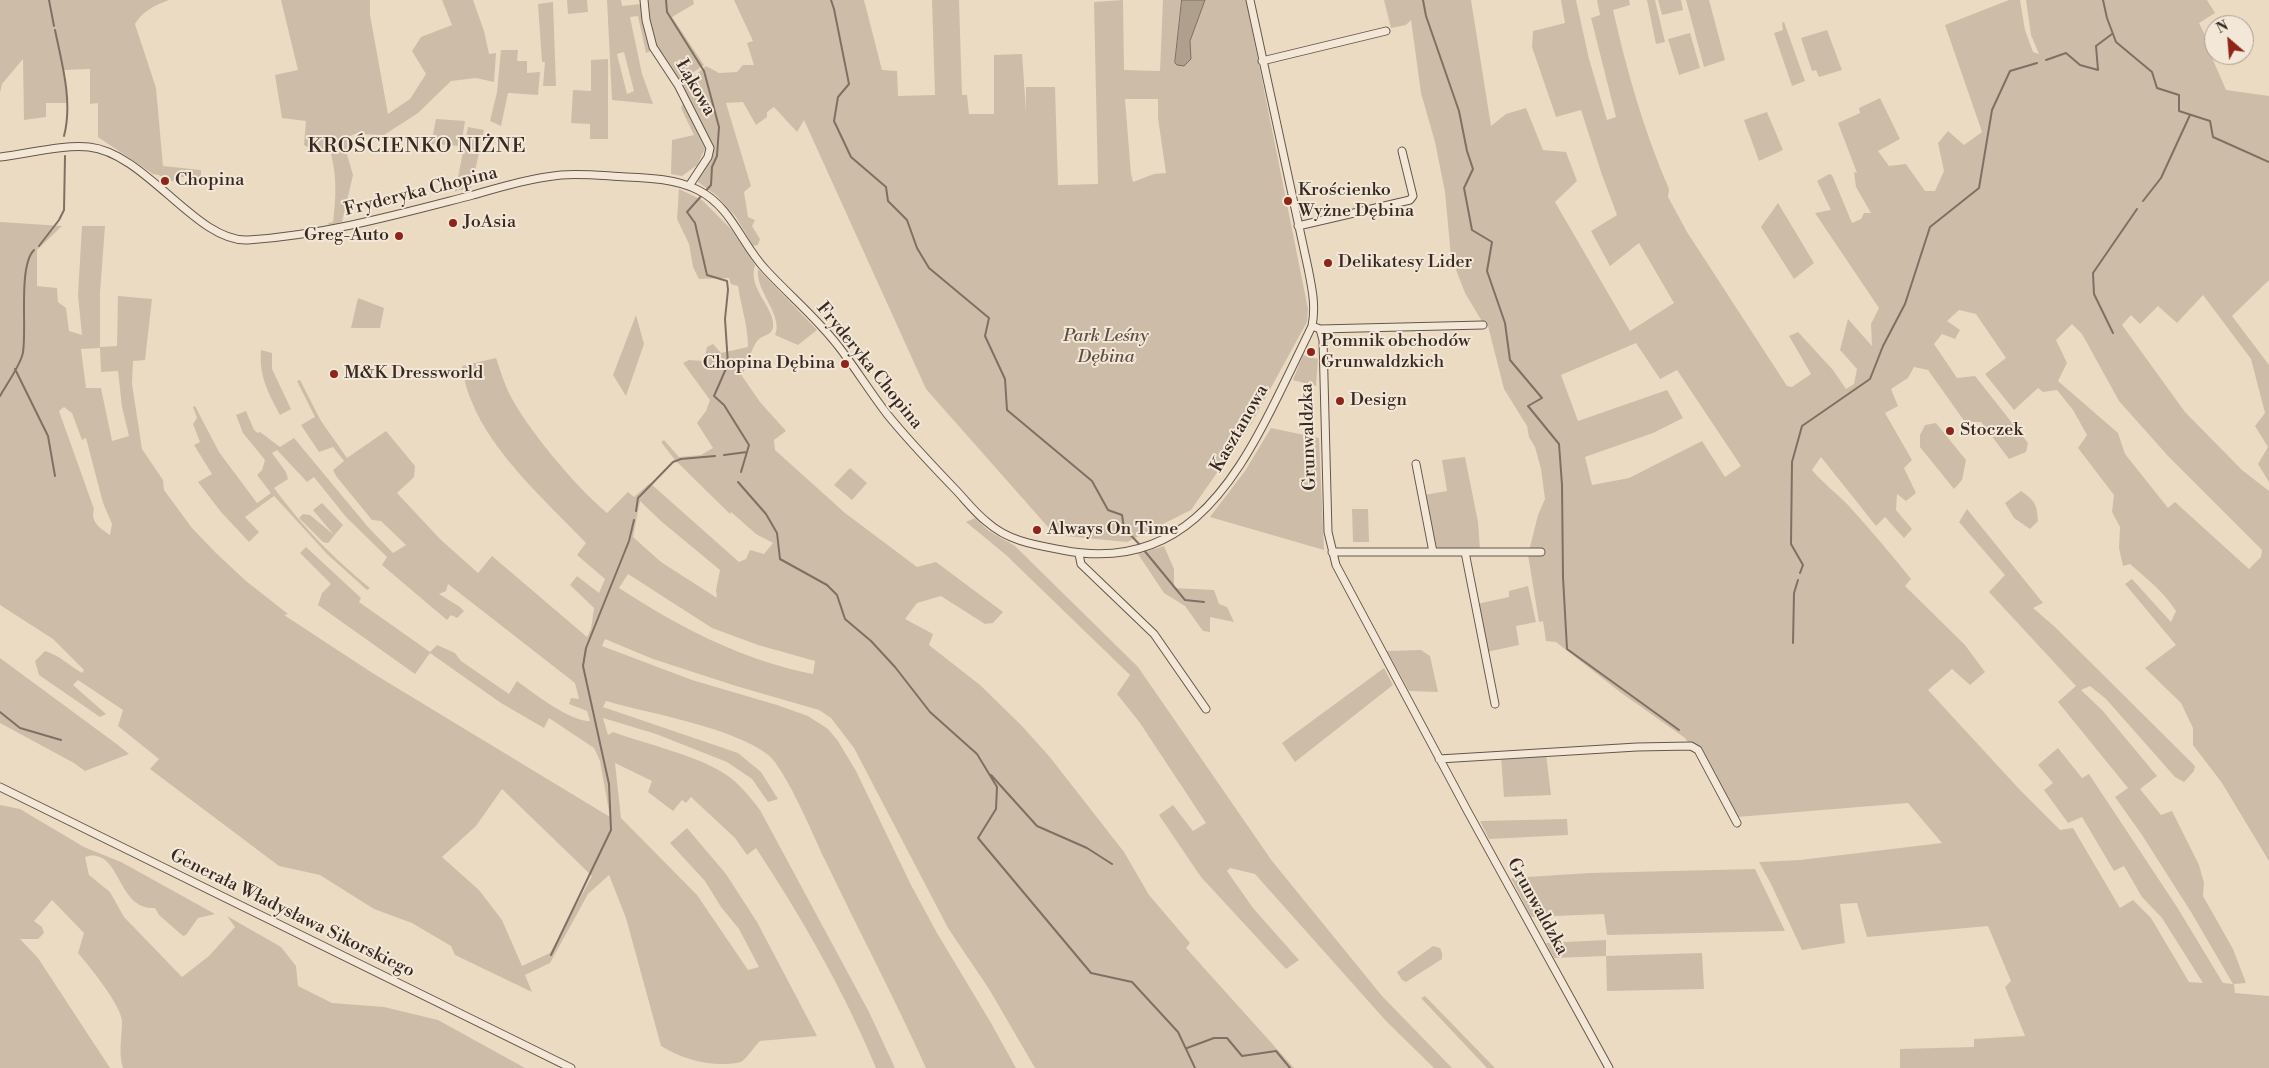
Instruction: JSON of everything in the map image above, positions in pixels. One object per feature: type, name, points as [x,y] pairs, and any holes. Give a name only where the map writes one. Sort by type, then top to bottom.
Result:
[{"type":"street","name":"Łąkowa","points":[[644,0],[646,20],[653,47],[678,85],[710,148],[708,157],[689,186]]},
{"type":"street","name":"Kasztanowa","points":[[1078,554],[1115,554],[1144,547],[1186,526],[1198,517],[1239,467],[1256,440],[1312,326],[1314,298],[1250,0]]},
{"type":"street","points":[[1262,60],[1386,32]]},
{"type":"street","name":"Fryderyka Chopina","points":[[0,157],[73,147],[90,147],[108,152],[158,185],[212,230],[234,240],[344,227],[561,175],[656,179],[673,181],[689,186],[704,193],[731,218],[761,264],[826,331],[887,414],[986,522],[1011,538],[1078,554]]},
{"type":"street","points":[[1298,226],[1410,200],[1413,196],[1402,151]]},
{"type":"street","points":[[1312,326],[1320,329],[1483,325]]},
{"type":"street","name":"Grunwaldzka","points":[[1320,329],[1323,340],[1325,480],[1328,532],[1332,552],[1345,584],[1609,1068]]},
{"type":"street","points":[[1416,464],[1433,552]]},
{"type":"street","points":[[1332,552],[1541,552]]},
{"type":"street","points":[[1465,552],[1495,704]]},
{"type":"street","points":[[1078,554],[1081,564],[1154,634],[1206,709]]},
{"type":"street","points":[[1440,759],[1637,747],[1691,746],[1698,750],[1737,823]]},
{"type":"street","name":"Generała Władysława Sikorskiego","points":[[0,787],[571,1068]]},
{"type":"green space","points":[[0,0],[169,0],[145,12],[135,24],[156,88],[163,166],[201,170],[201,177],[181,177],[168,183],[159,175],[153,174],[98,137],[98,103],[90,104],[90,69],[64,70],[67,103],[46,103],[46,117],[24,120],[23,59],[2,84],[0,93]]},
{"type":"green space","points":[[281,0],[370,0],[370,15],[388,114],[410,99],[426,74],[412,51],[421,37],[452,25],[442,0],[473,0],[484,31],[489,54],[496,53],[494,82],[476,78],[451,81],[418,113],[384,135],[355,134],[350,136],[349,151],[346,151],[353,175],[342,222],[329,225],[328,223],[333,222],[335,196],[335,180],[331,154],[317,152],[304,145],[306,121],[282,118],[275,75],[298,70]]},
{"type":"green space","points":[[567,0],[587,0],[588,12],[568,14]]},
{"type":"green space","points":[[607,0],[621,0],[622,6],[641,4],[643,24],[653,50],[646,53],[638,16],[630,17],[642,74],[653,104],[612,100]],"holes":[[[624,52],[634,91],[627,94],[617,54]]]},
{"type":"green space","points":[[647,0],[693,0],[694,4],[672,17],[704,65],[682,80],[677,81],[657,47],[650,28]]},
{"type":"green space","name":"Park Leśny Dębina","points":[[734,0],[864,0],[882,70],[897,71],[898,96],[935,95],[932,0],[959,0],[962,95],[967,95],[969,114],[994,114],[994,55],[1022,54],[1026,111],[1026,87],[1055,87],[1058,185],[1098,184],[1094,2],[1123,0],[1124,70],[1160,71],[1163,0],[1246,0],[1308,309],[1307,322],[1251,424],[1191,510],[1127,542],[1055,535],[926,389],[804,120],[797,132],[774,107],[767,112],[767,117],[756,125],[743,102],[726,103],[751,186],[744,192],[748,217],[755,220],[752,226],[760,239],[758,245],[753,246],[736,217],[717,196],[698,182],[710,156],[711,142],[681,87],[706,66],[719,73],[737,72],[743,65],[754,65],[747,43],[753,41]],"holes":[[[1125,99],[1158,99],[1158,118],[1166,173],[1154,174],[1133,182]]]},
{"type":"green space","points":[[1384,0],[1471,0],[1491,126],[1506,114],[1526,108],[1543,150],[1566,152],[1577,181],[1555,202],[1630,331],[1674,303],[1639,243],[1610,266],[1591,231],[1617,215],[1581,110],[1556,117],[1532,47],[1533,31],[1565,23],[1561,0],[1576,0],[1589,59],[1607,120],[1616,117],[1591,18],[1600,15],[1597,0],[1629,0],[1630,5],[1613,10],[1618,33],[1644,123],[1669,189],[1668,197],[1687,232],[1787,386],[1792,387],[1811,374],[1789,336],[1798,332],[1833,370],[1846,389],[1854,384],[1857,369],[1840,350],[1848,319],[1872,346],[1871,324],[1879,308],[1815,213],[1831,210],[1817,181],[1829,174],[1832,175],[1852,223],[1861,219],[1864,213],[1871,213],[1856,187],[1854,172],[1857,173],[1838,123],[1860,113],[1859,108],[1880,98],[1900,139],[1878,151],[1889,166],[1906,164],[1925,191],[1935,191],[1944,171],[1938,143],[1948,131],[1964,145],[1982,132],[1945,25],[2009,0],[2020,0],[2025,30],[2033,52],[2039,54],[2031,35],[2026,0],[2207,0],[2215,13],[2204,15],[2204,20],[2199,23],[2204,33],[2204,65],[2215,65],[2226,90],[2269,96],[2269,280],[2232,316],[2269,365],[2269,482],[2258,464],[2268,447],[2255,426],[2265,413],[2251,359],[2203,295],[2177,323],[2158,306],[2140,324],[2131,315],[2122,325],[2185,412],[2242,470],[2269,491],[2269,861],[2222,783],[2193,745],[2193,728],[2181,703],[2145,668],[2176,645],[2125,584],[2132,579],[2171,622],[2176,611],[2149,580],[2130,564],[2123,566],[2119,548],[2120,527],[2112,512],[2114,495],[2078,448],[2087,435],[2073,410],[2057,390],[2043,392],[2038,388],[2014,410],[1985,374],[2006,358],[1976,314],[1959,310],[1947,321],[1960,330],[1955,339],[1942,334],[1934,344],[1957,378],[1975,376],[2028,443],[2026,452],[2009,459],[1981,422],[1965,422],[1928,370],[1914,367],[1908,378],[1891,389],[1898,406],[1885,413],[1912,460],[1904,468],[1916,493],[1906,501],[1897,494],[1896,510],[1912,529],[1904,538],[1885,517],[1876,526],[1821,457],[1812,470],[1848,505],[1872,532],[1911,579],[1905,586],[1965,645],[1985,672],[1970,685],[1952,669],[1928,690],[2020,790],[2060,830],[2073,828],[2120,908],[2133,900],[2151,918],[2189,982],[2203,983],[2162,918],[2142,897],[2124,866],[2114,871],[2082,817],[2068,823],[2044,790],[2053,783],[2038,765],[2058,748],[2082,778],[2089,774],[2177,907],[2223,983],[2233,984],[2191,912],[2142,835],[2115,797],[2128,788],[2058,702],[2076,686],[1989,592],[2005,575],[1959,522],[1967,509],[2043,603],[2033,608],[2055,627],[2195,766],[2194,771],[2184,782],[2175,777],[2106,699],[2090,686],[2081,690],[2102,710],[2157,776],[2140,789],[2161,815],[2172,811],[2199,865],[2204,883],[2203,896],[2233,949],[2246,983],[2234,984],[2235,993],[2269,996],[2269,1068],[1900,1068],[1900,1049],[1974,1047],[1974,1039],[2025,1036],[2005,987],[2011,981],[1988,926],[1867,937],[1857,903],[1840,904],[1845,943],[1802,950],[1759,862],[1800,860],[1942,843],[1908,803],[1737,817],[1700,746],[1689,744],[1685,738],[1620,692],[1556,642],[1546,641],[1543,621],[1539,622],[1528,555],[1538,515],[1545,499],[1541,469],[1535,447],[1529,437],[1527,426],[1504,389],[1488,326],[1483,323],[1465,293],[1451,257],[1445,192],[1435,142],[1421,93],[1411,20],[1406,25],[1391,28]],"holes":[[[2072,324],[2082,334],[2119,401],[2168,456],[2262,550],[2261,557],[2249,569],[2175,502],[2168,508],[2125,454],[2118,433],[2058,381],[2067,363],[2056,340]],[[1636,343],[1660,379],[1677,370],[1741,466],[1725,477],[1702,441],[1629,478],[1592,485],[1585,457],[1653,433],[1683,418],[1667,390],[1578,421],[1561,375]]]},
{"type":"green space","points":[[1647,0],[1655,0],[1665,42],[1656,44]]},
{"type":"green space","points":[[1658,0],[1681,0],[1683,10],[1662,15]]},
{"type":"green space","points":[[1686,0],[1709,0],[1725,60],[1704,67]]},
{"type":"green space","points":[[553,2],[556,86],[543,86],[545,62],[542,62],[538,4]]},
{"type":"green space","points":[[1784,22],[1805,81],[1792,86],[1774,33],[1783,30],[1782,23]]},
{"type":"green space","points":[[1827,30],[1842,70],[1819,77],[1816,70],[1812,71],[1801,38]]},
{"type":"green space","points":[[1690,33],[1700,68],[1679,75],[1668,39]]},
{"type":"green space","points":[[501,50],[518,50],[517,61],[527,61],[527,73],[540,72],[538,95],[508,93],[501,126],[490,121],[497,92]]},
{"type":"green space","points":[[608,59],[608,139],[590,139],[590,124],[571,123],[573,90],[591,91],[591,60]]},
{"type":"green space","points":[[683,103],[705,149],[697,165],[682,176],[671,174],[672,140],[694,135],[681,108]]},
{"type":"green space","points":[[1767,112],[1783,150],[1759,161],[1744,120]]},
{"type":"green space","points":[[436,119],[465,121],[461,146],[431,144]]},
{"type":"green space","points":[[468,127],[484,130],[471,189],[455,192]]},
{"type":"green space","points":[[679,189],[702,200],[732,230],[755,265],[755,282],[770,313],[773,328],[770,333],[760,338],[756,343],[742,376],[760,402],[786,431],[774,440],[775,450],[845,513],[917,567],[936,562],[1003,612],[993,623],[985,624],[941,596],[917,603],[905,619],[933,634],[929,645],[980,685],[1022,726],[1049,756],[1124,852],[1149,895],[1190,943],[1186,948],[1294,1068],[1035,1068],[989,989],[948,928],[854,748],[831,718],[819,710],[653,659],[605,639],[602,646],[692,680],[808,716],[828,729],[838,741],[856,771],[911,885],[1016,1068],[926,1068],[799,803],[782,773],[767,754],[733,736],[690,722],[606,701],[603,707],[738,753],[761,772],[778,799],[768,802],[752,779],[727,762],[656,734],[603,718],[608,735],[613,732],[700,761],[725,774],[748,795],[760,810],[869,1012],[895,1068],[876,1068],[864,1039],[821,955],[790,901],[756,848],[747,855],[735,838],[691,797],[686,803],[682,800],[673,811],[648,792],[652,781],[615,763],[621,818],[697,895],[748,970],[759,967],[739,929],[721,907],[705,881],[670,843],[687,828],[726,874],[757,922],[817,1036],[760,1041],[741,1062],[731,1064],[700,1062],[661,1046],[626,918],[609,875],[588,894],[550,963],[525,975],[532,992],[455,955],[451,946],[412,923],[374,909],[320,875],[279,866],[150,769],[159,759],[118,726],[123,710],[78,680],[73,685],[106,714],[100,717],[39,675],[35,661],[45,651],[60,658],[82,673],[84,670],[53,639],[0,605],[0,222],[62,226],[37,250],[37,286],[57,288],[58,302],[66,308],[69,331],[82,335],[78,295],[82,226],[105,226],[100,293],[100,347],[117,346],[118,296],[152,299],[145,360],[133,361],[132,384],[142,449],[163,480],[164,490],[192,528],[216,553],[246,581],[288,614],[284,615],[374,674],[610,817],[600,761],[594,748],[549,718],[544,728],[501,703],[430,653],[415,674],[318,605],[322,593],[331,584],[300,553],[306,547],[361,598],[359,602],[430,652],[437,645],[455,653],[461,661],[509,694],[517,681],[563,712],[582,720],[590,721],[587,711],[569,704],[571,698],[579,699],[575,683],[448,584],[446,591],[439,594],[464,611],[457,618],[451,615],[447,620],[382,565],[387,557],[346,517],[314,477],[307,482],[277,450],[272,453],[286,472],[288,479],[274,488],[319,541],[370,588],[367,590],[327,554],[274,496],[245,517],[259,532],[249,542],[221,512],[198,482],[212,474],[194,445],[200,442],[193,424],[197,418],[193,407],[195,406],[219,452],[257,503],[271,493],[257,475],[262,470],[265,460],[243,433],[236,415],[246,411],[254,430],[258,433],[260,432],[280,447],[294,438],[368,527],[393,553],[406,545],[381,521],[372,520],[336,476],[333,470],[344,461],[333,447],[319,452],[301,425],[315,417],[297,381],[300,380],[321,421],[347,458],[386,431],[415,466],[414,477],[397,493],[440,539],[478,573],[492,556],[587,637],[591,629],[594,608],[570,585],[577,576],[599,593],[605,579],[577,555],[586,543],[538,494],[492,439],[480,420],[469,396],[462,366],[496,358],[508,391],[539,439],[566,472],[607,513],[628,492],[634,497],[650,483],[739,562],[746,559],[750,550],[764,554],[773,543],[756,534],[731,512],[730,514],[675,460],[661,442],[664,440],[679,457],[701,455],[713,448],[697,423],[706,411],[710,400],[683,363],[689,360],[704,361],[707,347],[713,344],[721,353],[748,347],[746,324],[738,286],[731,284],[729,278],[699,279],[693,267],[689,244],[677,219]],"holes":[[[100,348],[101,372],[118,371],[122,407],[129,436],[112,441],[101,388],[86,388],[81,349]],[[64,407],[72,413],[82,440],[86,438],[103,503],[112,524],[110,535],[99,527],[93,518],[94,509],[59,411]],[[640,501],[662,522],[720,570],[716,590],[717,598],[661,562],[633,537]],[[628,574],[712,628],[758,645],[815,661],[813,674],[787,668],[736,651],[688,629],[619,588]],[[502,789],[592,876],[550,953],[522,966],[502,920],[479,890],[442,857],[476,826]]]},
{"type":"green space","points":[[1778,203],[1814,263],[1794,279],[1761,227]]},
{"type":"green space","points":[[758,269],[817,330],[798,345],[775,335],[777,328],[776,320],[761,286]]},
{"type":"green space","points":[[358,298],[384,308],[380,328],[351,328]]},
{"type":"green space","points":[[636,315],[644,344],[626,396],[613,375]]},
{"type":"green space","points":[[261,350],[272,353],[272,369],[291,409],[280,415],[263,376]]},
{"type":"green space","points":[[1303,355],[1318,359],[1316,386],[1293,380]]},
{"type":"green space","points":[[1936,423],[1966,460],[1962,480],[1954,489],[1920,447],[1920,435],[1925,425]]},
{"type":"green space","points":[[1271,428],[1319,438],[1324,550],[1210,517],[1245,471]]},
{"type":"green space","points":[[1465,457],[1478,522],[1480,549],[1435,549],[1424,495],[1447,491],[1442,460]]},
{"type":"green space","points":[[850,468],[867,483],[852,500],[834,485]]},
{"type":"green space","points":[[2021,491],[2032,500],[2037,511],[2038,521],[2030,529],[2014,518],[2005,503]]},
{"type":"green space","points":[[322,503],[343,525],[328,543],[323,542],[299,518],[303,514],[310,515],[334,535],[313,510]]},
{"type":"green space","points":[[1352,509],[1368,509],[1369,542],[1353,542]]},
{"type":"green space","points":[[975,518],[989,531],[1015,546],[1138,667],[1272,861],[1382,996],[1452,1068],[1434,1068],[1386,1021],[1255,874],[1230,868],[1227,871],[1253,908],[1299,960],[1286,969],[1201,877],[1159,815],[1173,805],[1193,831],[1206,823],[1140,723],[1117,694],[1130,675],[1006,555],[966,522]]},
{"type":"green space","points":[[1164,546],[1174,569],[1174,588],[1214,590],[1219,604],[1227,607],[1234,622],[1210,617],[1210,632],[1203,631],[1185,606],[1164,593],[1138,554]]},
{"type":"green space","points":[[1528,586],[1536,622],[1516,626],[1519,645],[1487,652],[1477,604],[1509,597],[1509,591]]},
{"type":"green space","points":[[1421,650],[1430,656],[1438,692],[1409,691],[1387,651]]},
{"type":"green space","points":[[0,658],[129,754],[85,771],[74,763],[0,723]]},
{"type":"green space","points":[[1384,668],[1393,685],[1295,762],[1282,743]]},
{"type":"green space","points":[[1546,754],[1551,795],[1504,797],[1501,757]]},
{"type":"green space","points":[[0,805],[20,809],[84,847],[121,862],[215,914],[198,918],[186,935],[183,936],[159,915],[155,908],[143,907],[135,901],[104,859],[95,856],[85,857],[89,875],[110,892],[124,917],[182,977],[209,956],[235,927],[227,916],[281,947],[296,966],[298,986],[332,1003],[384,1007],[438,1020],[525,1068],[123,1068],[121,1057],[121,1015],[104,986],[78,953],[84,933],[52,900],[34,921],[42,927],[44,933],[38,939],[20,939],[38,958],[110,1068],[0,1068]]},
{"type":"green space","points":[[1567,819],[1568,835],[1489,839],[1480,821]]},
{"type":"green space","points":[[1755,869],[1785,931],[1607,935],[1604,914],[1531,917],[1511,878],[1590,873]]},
{"type":"green space","points":[[1606,940],[1606,956],[1554,958],[1546,943]]},
{"type":"green space","points":[[1433,946],[1440,948],[1442,959],[1406,982],[1402,980],[1397,972]]},
{"type":"green space","points":[[1702,953],[1704,989],[1607,991],[1606,956]]},
{"type":"green space","points":[[1425,996],[1495,1068],[1487,1068],[1421,998]]},
{"type":"shaded area","points":[[1182,0],[1205,0],[1190,41],[1191,59],[1184,66],[1175,63]]},
{"type":"waterway","points":[[49,0],[54,26]]},
{"type":"waterway","points":[[666,0],[667,12],[704,71],[719,127],[717,156],[712,167],[711,185],[687,212],[695,223],[707,275],[727,281],[725,319],[728,364],[714,396],[724,405],[749,445],[741,472]]},
{"type":"waterway","points":[[831,0],[849,84],[838,97],[834,121],[851,157],[886,187],[888,201],[907,220],[917,248],[929,268],[989,318],[985,336],[1005,379],[1007,410],[1092,481],[1108,510],[1122,515],[1124,528],[1140,545]]},
{"type":"waterway","points":[[1423,0],[1426,16],[1459,111],[1467,151],[1473,169],[1464,188],[1472,230],[1492,242],[1487,271],[1505,323],[1510,360],[1542,398],[1528,406],[1559,444],[1567,649],[1679,730]]},
{"type":"waterway","points":[[2103,0],[2107,18],[2116,42],[2152,72],[2157,88],[2179,95],[2179,111],[2210,121],[2213,137],[2269,162]]},
{"type":"waterway","points":[[55,30],[67,96],[64,136]]},
{"type":"waterway","points":[[2046,60],[2066,53],[2080,65],[2098,70],[2096,46],[2112,34]]},
{"type":"waterway","points":[[1800,573],[1803,565],[1791,544],[1792,462],[1802,426],[1870,379],[1883,346],[1905,304],[1930,227],[1979,188],[1992,110],[2010,71],[2037,63]]},
{"type":"waterway","points":[[2143,201],[2161,178],[2190,115]]},
{"type":"waterway","points":[[39,246],[59,220],[64,210],[65,156]]},
{"type":"waterway","points":[[2113,333],[2094,294],[2093,273],[2137,209]]},
{"type":"waterway","points":[[0,396],[22,357],[26,269],[29,258],[34,250]]},
{"type":"waterway","points":[[15,369],[48,436],[55,476]]},
{"type":"waterway","points":[[724,455],[747,452]]},
{"type":"waterway","points":[[636,511],[638,498],[673,462],[681,459],[715,456]]},
{"type":"waterway","points":[[738,482],[766,514],[777,533],[780,559],[827,585],[837,595],[845,619],[871,641],[895,667],[930,712],[977,754],[997,787],[996,809],[978,838],[1091,973],[1132,982],[1178,1032],[1195,1068]]},
{"type":"waterway","points":[[551,955],[611,830],[609,784],[583,666],[586,648],[629,541],[634,520]]},
{"type":"waterway","points":[[1143,549],[1185,600],[1204,602]]},
{"type":"waterway","points":[[1793,643],[1794,593],[1798,580]]},
{"type":"waterway","points":[[0,712],[20,728],[61,740]]},
{"type":"waterway","points":[[991,775],[1037,826],[1087,848],[1112,864]]},
{"type":"waterway","points":[[1187,1048],[1214,1038],[1227,1038],[1242,1056],[1276,1051],[1290,1068]]},
{"type":"place","name":"Chopina","points":[[165,181]]},
{"type":"place","name":"Krościenko Wyżne Dębina","points":[[1288,201]]},
{"type":"place","name":"JoAsia","points":[[453,223]]},
{"type":"place","name":"Greg-Auto","points":[[399,236]]},
{"type":"place","name":"Delikatesy Lider","points":[[1328,263]]},
{"type":"place","name":"Pomnik obchodów Grunwaldzkich","points":[[1311,352]]},
{"type":"place","name":"Chopina Dębina","points":[[845,364]]},
{"type":"place","name":"M&K Dressworld","points":[[334,374]]},
{"type":"place","name":"Design","points":[[1340,401]]},
{"type":"place","name":"Stoczek","points":[[1950,431]]},
{"type":"place","name":"Always On Time","points":[[1037,530]]},
{"type":"district","name":"KROŚCIENKO NIŻNE","points":[[417,147]]}]
